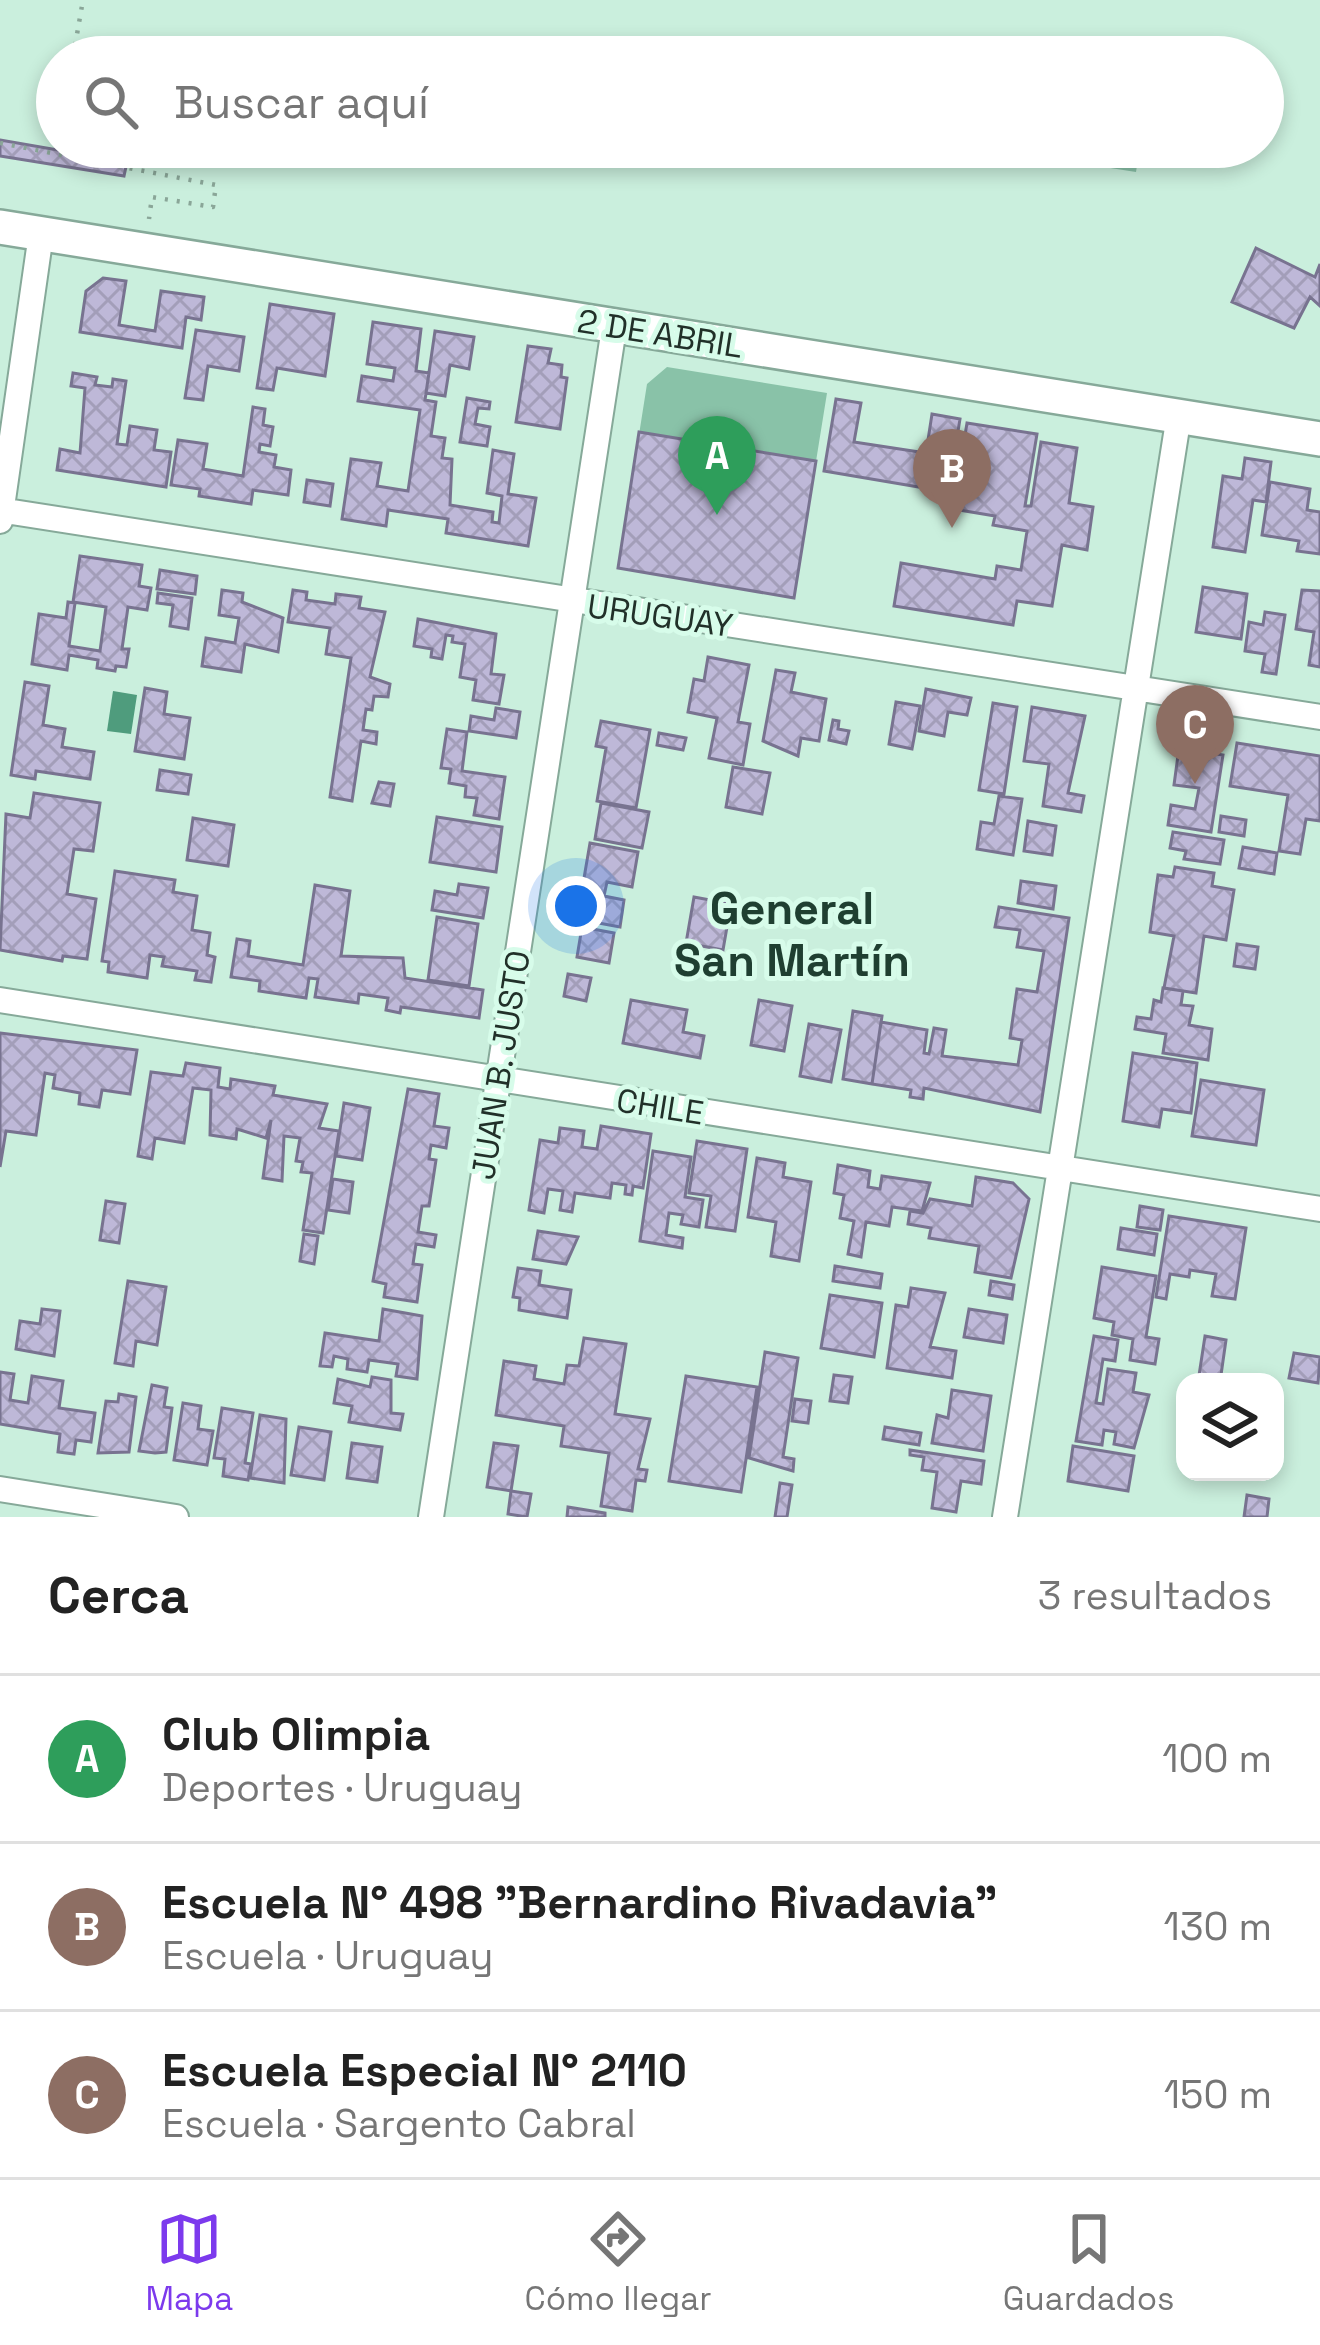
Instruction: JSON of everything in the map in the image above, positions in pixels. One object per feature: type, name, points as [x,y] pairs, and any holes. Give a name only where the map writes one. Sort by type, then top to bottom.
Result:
[{"type":"main road","name":"2 DE ABRIL","points":[[0,227],[1320,439]]},
{"type":"street","points":[[1,514],[41,234]]},
{"type":"street","name":"JUAN B. JUSTO","points":[[431,1517],[614,328]]},
{"type":"street","points":[[1005,1517],[1179,415]]},
{"type":"street","name":"URUGUAY","points":[[1,514],[1320,717]]},
{"type":"street","name":"CHILE","points":[[0,1000],[1320,1209]]},
{"type":"street","points":[[0,1489],[176,1517]]},
{"type":"path","points":[[77,36],[83,0]]},
{"type":"path","points":[[0,143],[36,147]]},
{"type":"path","points":[[141,168],[216,185],[213,207],[152,197],[145,249]]},
{"type":"shaded area","points":[[667,367],[827,393],[794,598],[618,568],[647,384]]},
{"type":"shaded area","points":[[113,691],[137,695],[131,734],[107,731]]},
{"type":"building","points":[[0,140],[36,146],[36,162],[0,156]]},
{"type":"building","points":[[74,168],[126,168],[124,176]]},
{"type":"building","points":[[1256,248],[1315,277],[1320,264],[1320,306],[1310,297],[1294,328],[1232,302]]},
{"type":"building","points":[[103,278],[126,281],[119,325],[155,331],[161,291],[204,297],[201,320],[186,317],[182,348],[80,332],[86,291]]},
{"type":"building","points":[[270,304],[334,314],[325,376],[277,368],[273,390],[257,388]]},
{"type":"building","points":[[373,322],[421,329],[416,371],[429,373],[425,400],[436,402],[431,436],[445,438],[442,458],[452,459],[450,505],[493,512],[492,522],[499,523],[502,496],[487,493],[493,450],[514,454],[508,494],[536,498],[528,546],[446,533],[448,519],[388,510],[386,526],[342,519],[351,459],[381,463],[377,486],[408,491],[420,410],[358,401],[362,376],[393,381],[395,368],[367,364]]},
{"type":"building","points":[[196,330],[244,337],[239,371],[208,366],[203,400],[185,398]]},
{"type":"building","points":[[435,331],[474,337],[469,369],[450,365],[445,396],[426,393]]},
{"type":"building","points":[[528,346],[551,349],[548,363],[562,365],[561,377],[567,378],[560,429],[516,422]]},
{"type":"building","points":[[73,373],[97,377],[95,385],[112,387],[113,379],[126,381],[117,444],[127,445],[130,426],[157,430],[154,450],[171,452],[166,487],[57,470],[60,449],[80,453],[85,388],[71,386]]},
{"type":"building","points":[[467,398],[490,402],[489,409],[478,408],[475,424],[490,427],[487,446],[460,442]]},
{"type":"building","points":[[836,399],[861,403],[854,442],[926,453],[932,414],[960,419],[948,492],[824,471]]},
{"type":"building","points":[[253,407],[265,409],[263,425],[273,427],[270,446],[260,444],[259,452],[276,455],[274,467],[291,470],[288,495],[253,490],[251,504],[199,496],[200,489],[171,485],[178,440],[207,444],[203,469],[243,476]]},
{"type":"building","points":[[967,423],[1037,434],[1025,506],[1031,506],[1041,442],[1077,448],[1069,503],[1093,507],[1087,550],[1062,545],[1052,606],[1017,601],[1013,625],[894,606],[901,563],[995,579],[997,566],[1021,570],[1027,531],[993,525],[995,516],[953,509]]},
{"type":"building","points":[[639,432],[816,461],[794,598],[618,568]]},
{"type":"building","points":[[1245,458],[1271,462],[1266,502],[1253,500],[1245,552],[1213,547],[1223,476],[1242,479]]},
{"type":"building","points":[[307,480],[333,484],[330,506],[304,502]]},
{"type":"building","points":[[1270,482],[1310,489],[1307,510],[1320,512],[1320,554],[1297,551],[1299,541],[1262,535]]},
{"type":"building","points":[[80,556],[142,565],[139,586],[151,588],[147,610],[128,607],[122,649],[129,649],[126,667],[116,666],[115,671],[97,668],[98,660],[69,655],[67,670],[32,664],[39,614],[66,618],[68,602],[75,603],[69,646],[100,651],[106,607],[73,602]]},
{"type":"building","points":[[160,570],[197,576],[195,594],[157,589]]},
{"type":"building","points":[[1203,587],[1247,594],[1241,639],[1196,632]]},
{"type":"building","points":[[222,590],[243,593],[242,602],[283,618],[278,652],[245,644],[241,672],[202,666],[206,638],[235,643],[239,618],[219,615]]},
{"type":"building","points":[[293,590],[307,592],[306,600],[335,604],[336,594],[361,597],[359,608],[385,612],[370,677],[390,684],[388,697],[374,696],[372,710],[366,709],[363,730],[377,732],[376,744],[361,741],[352,801],[330,797],[351,658],[326,654],[330,628],[288,622]]},
{"type":"building","points":[[1302,590],[1320,591],[1320,667],[1309,665],[1314,632],[1296,629]]},
{"type":"building","points":[[158,593],[192,598],[188,629],[170,626],[173,605],[157,603]]},
{"type":"building","points":[[1265,612],[1285,615],[1276,674],[1262,672],[1265,654],[1245,651],[1249,622],[1263,625]]},
{"type":"building","points":[[418,619],[496,634],[491,674],[504,675],[499,704],[473,700],[476,680],[460,677],[465,644],[452,642],[453,636],[446,635],[442,659],[431,657],[432,649],[414,646]]},
{"type":"building","points":[[708,657],[749,665],[738,722],[750,724],[743,765],[709,758],[717,718],[688,712],[694,679],[704,681]]},
{"type":"building","points":[[776,670],[795,673],[791,692],[826,699],[819,741],[801,738],[798,756],[763,741]]},
{"type":"building","points":[[25,682],[49,686],[43,725],[65,729],[62,747],[94,752],[90,779],[36,771],[35,779],[11,775]]},
{"type":"building","points":[[145,688],[167,692],[164,714],[190,718],[184,759],[135,751]]},
{"type":"building","points":[[926,689],[971,698],[967,715],[948,712],[944,736],[919,731]]},
{"type":"building","points":[[896,702],[920,706],[912,749],[889,744]]},
{"type":"building","points":[[993,703],[1017,707],[1004,794],[979,790]]},
{"type":"building","points":[[1032,707],[1085,716],[1068,793],[1084,796],[1081,812],[1043,806],[1049,764],[1024,761]]},
{"type":"building","points":[[496,708],[520,712],[516,738],[469,731],[471,716],[494,720]]},
{"type":"building","points":[[833,720],[839,721],[838,729],[849,731],[846,744],[829,740]]},
{"type":"building","points":[[601,721],[650,730],[636,808],[597,801],[606,748],[596,746]]},
{"type":"building","points":[[447,729],[467,732],[462,771],[505,777],[499,819],[474,815],[477,798],[465,797],[466,786],[449,783],[451,769],[441,768]]},
{"type":"building","points":[[659,733],[686,738],[683,750],[657,745]]},
{"type":"building","points":[[1237,743],[1320,756],[1320,821],[1306,819],[1300,854],[1279,851],[1288,795],[1230,786]]},
{"type":"building","points":[[1179,748],[1223,755],[1211,832],[1168,825],[1171,805],[1195,809],[1199,788],[1174,785]]},
{"type":"building","points":[[733,767],[770,773],[762,814],[726,807]]},
{"type":"building","points":[[160,770],[191,775],[188,794],[157,790]]},
{"type":"building","points":[[379,782],[394,784],[390,806],[372,803]]},
{"type":"building","points":[[34,793],[100,803],[93,851],[74,849],[67,894],[96,899],[87,959],[63,956],[62,961],[0,950],[6,814],[30,818]]},
{"type":"building","points":[[999,796],[1022,799],[1013,855],[977,849],[981,822],[994,824]]},
{"type":"building","points":[[601,803],[649,812],[642,848],[595,839]]},
{"type":"building","points":[[1221,816],[1246,820],[1244,836],[1219,832]]},
{"type":"building","points":[[437,817],[502,827],[496,872],[430,862]]},
{"type":"building","points":[[193,818],[234,825],[228,866],[187,860]]},
{"type":"building","points":[[1028,821],[1056,826],[1052,855],[1024,851]]},
{"type":"building","points":[[1173,832],[1224,840],[1220,864],[1184,859],[1186,851],[1170,848]]},
{"type":"building","points":[[590,843],[638,852],[632,887],[607,882],[604,896],[624,900],[620,927],[577,919]]},
{"type":"building","points":[[1243,847],[1277,853],[1274,874],[1239,868]]},
{"type":"building","points":[[1175,867],[1214,873],[1212,886],[1234,890],[1226,940],[1204,936],[1196,993],[1164,988],[1174,936],[1150,932],[1158,875],[1173,877]]},
{"type":"building","points":[[115,871],[175,880],[173,892],[197,896],[192,930],[210,933],[207,955],[215,957],[211,982],[195,980],[197,971],[162,966],[164,957],[150,955],[147,978],[108,972],[109,962],[102,961]]},
{"type":"building","points":[[1021,881],[1056,886],[1053,909],[1018,903]]},
{"type":"building","points":[[459,884],[488,888],[483,918],[432,910],[435,891],[457,895]]},
{"type":"building","points":[[315,885],[350,891],[341,956],[403,958],[405,978],[483,990],[479,1018],[401,1007],[400,1013],[386,1010],[388,998],[359,994],[358,1003],[315,997],[318,979],[309,978],[306,998],[259,991],[260,981],[231,977],[237,939],[250,941],[248,956],[303,965]]},
{"type":"building","points":[[694,897],[731,904],[723,950],[686,943]]},
{"type":"building","points":[[999,907],[1069,918],[1040,1112],[924,1088],[923,1099],[910,1097],[911,1090],[872,1084],[881,1022],[927,1030],[924,1053],[929,1054],[934,1028],[946,1030],[942,1056],[1018,1065],[1022,1040],[1010,1038],[1017,989],[1037,992],[1044,951],[1017,947],[1020,930],[995,927]]},
{"type":"building","points":[[437,917],[478,924],[469,986],[428,980]]},
{"type":"building","points":[[582,927],[614,933],[609,963],[577,957]]},
{"type":"building","points":[[1237,944],[1258,947],[1255,969],[1234,966]]},
{"type":"building","points":[[568,974],[591,978],[586,1001],[564,996]]},
{"type":"building","points":[[1163,988],[1183,991],[1181,1005],[1193,1006],[1189,1025],[1212,1029],[1208,1060],[1163,1053],[1166,1034],[1135,1029],[1137,1017],[1151,1019],[1154,1000],[1161,1002]]},
{"type":"building","points":[[631,1000],[687,1010],[683,1032],[704,1036],[700,1058],[623,1043]]},
{"type":"building","points":[[759,1000],[792,1006],[784,1051],[751,1045]]},
{"type":"building","points":[[853,1011],[882,1016],[872,1084],[843,1079]]},
{"type":"building","points":[[809,1024],[841,1030],[831,1082],[800,1076]]},
{"type":"building","points":[[0,1033],[137,1050],[130,1094],[102,1090],[99,1107],[79,1104],[80,1093],[53,1088],[55,1075],[45,1073],[36,1135],[6,1131],[0,1167]]},
{"type":"building","points":[[1133,1053],[1197,1063],[1191,1113],[1162,1109],[1159,1127],[1123,1121]]},
{"type":"building","points":[[186,1063],[220,1068],[218,1087],[230,1089],[231,1079],[275,1086],[273,1095],[327,1104],[319,1128],[339,1131],[323,1233],[303,1230],[312,1173],[301,1172],[303,1162],[296,1161],[300,1138],[284,1136],[282,1181],[263,1178],[271,1120],[266,1138],[237,1129],[236,1139],[210,1135],[211,1090],[193,1088],[184,1143],[155,1138],[152,1159],[138,1156],[151,1072],[183,1076]]},
{"type":"building","points":[[1201,1080],[1264,1090],[1256,1145],[1192,1136]]},
{"type":"building","points":[[408,1089],[439,1094],[434,1126],[449,1128],[446,1148],[431,1145],[429,1159],[436,1160],[429,1206],[422,1206],[418,1232],[436,1235],[434,1247],[416,1244],[413,1264],[422,1265],[417,1302],[384,1297],[386,1284],[373,1281]]},
{"type":"building","points":[[344,1103],[370,1108],[362,1160],[336,1156]]},
{"type":"building","points":[[601,1126],[651,1134],[643,1188],[633,1186],[632,1195],[625,1194],[626,1185],[612,1183],[610,1198],[575,1193],[572,1212],[560,1210],[563,1191],[548,1189],[544,1213],[529,1210],[540,1140],[558,1143],[560,1128],[584,1131],[582,1147],[597,1149]]},
{"type":"building","points":[[697,1141],[747,1149],[735,1231],[706,1227],[711,1196],[689,1193]]},
{"type":"building","points":[[653,1151],[691,1157],[685,1197],[703,1200],[699,1227],[681,1224],[683,1215],[669,1213],[666,1235],[683,1238],[682,1248],[640,1241]]},
{"type":"building","points":[[757,1158],[785,1163],[783,1177],[811,1182],[799,1261],[771,1256],[776,1222],[748,1217]]},
{"type":"building","points":[[838,1165],[870,1171],[868,1187],[880,1189],[882,1176],[930,1183],[922,1211],[892,1207],[889,1226],[866,1222],[861,1257],[848,1254],[854,1221],[840,1218],[844,1195],[834,1193]]},
{"type":"building","points":[[976,1177],[1013,1183],[1029,1199],[1011,1278],[975,1272],[979,1246],[929,1238],[931,1228],[908,1224],[910,1211],[923,1213],[930,1199],[972,1206]]},
{"type":"building","points":[[333,1179],[353,1182],[349,1213],[328,1210]]},
{"type":"building","points":[[106,1201],[125,1204],[119,1243],[100,1240]]},
{"type":"building","points":[[1140,1206],[1163,1210],[1160,1230],[1137,1227]]},
{"type":"building","points":[[1169,1216],[1246,1228],[1235,1299],[1212,1296],[1216,1274],[1190,1270],[1189,1277],[1170,1274],[1166,1299],[1156,1297]]},
{"type":"building","points":[[1121,1228],[1157,1234],[1154,1255],[1118,1249]]},
{"type":"building","points":[[538,1231],[578,1237],[566,1264],[533,1259]]},
{"type":"building","points":[[304,1234],[318,1236],[314,1264],[300,1261]]},
{"type":"building","points":[[835,1266],[882,1274],[880,1288],[833,1281]]},
{"type":"building","points":[[1102,1267],[1156,1276],[1146,1337],[1159,1339],[1155,1364],[1130,1360],[1133,1339],[1112,1335],[1114,1322],[1094,1318]]},
{"type":"building","points":[[518,1268],[541,1271],[539,1285],[571,1290],[567,1318],[519,1310],[520,1298],[513,1297]]},
{"type":"building","points":[[128,1281],[166,1287],[157,1345],[136,1341],[133,1366],[115,1363]]},
{"type":"building","points":[[991,1281],[1014,1285],[1012,1299],[989,1295]]},
{"type":"building","points":[[911,1288],[945,1293],[930,1347],[956,1351],[952,1378],[887,1368],[896,1305],[908,1307]]},
{"type":"building","points":[[830,1295],[882,1303],[874,1357],[821,1348]]},
{"type":"building","points":[[42,1309],[60,1311],[54,1356],[16,1349],[20,1321],[40,1324]]},
{"type":"building","points":[[383,1309],[422,1316],[417,1379],[396,1376],[398,1364],[369,1360],[367,1372],[347,1369],[348,1359],[334,1356],[332,1367],[320,1366],[325,1333],[379,1341]]},
{"type":"building","points":[[969,1309],[1007,1315],[1003,1343],[964,1337]]},
{"type":"building","points":[[1094,1336],[1118,1340],[1115,1361],[1103,1359],[1096,1403],[1103,1404],[1108,1369],[1136,1373],[1133,1392],[1149,1395],[1134,1448],[1114,1444],[1116,1432],[1104,1430],[1102,1445],[1076,1441]]},
{"type":"building","points":[[1205,1336],[1226,1340],[1221,1373],[1199,1373]]},
{"type":"building","points":[[584,1338],[626,1344],[615,1414],[650,1419],[638,1469],[647,1470],[645,1481],[636,1480],[632,1511],[601,1506],[609,1453],[561,1446],[564,1426],[496,1415],[504,1361],[536,1366],[534,1379],[564,1384],[567,1365],[579,1366]]},
{"type":"building","points":[[765,1352],[798,1358],[783,1457],[794,1459],[793,1471],[749,1458]]},
{"type":"building","points":[[1294,1353],[1320,1357],[1318,1383],[1289,1378]]},
{"type":"building","points":[[0,1372],[14,1374],[10,1400],[28,1403],[32,1376],[63,1381],[59,1408],[95,1413],[91,1442],[76,1440],[74,1454],[58,1452],[60,1434],[0,1424]]},
{"type":"building","points":[[834,1375],[852,1377],[848,1403],[830,1401]]},
{"type":"building","points":[[686,1376],[757,1387],[741,1492],[669,1481]]},
{"type":"building","points":[[372,1377],[391,1380],[391,1413],[403,1414],[400,1430],[349,1422],[352,1406],[334,1403],[338,1379],[370,1387]]},
{"type":"building","points":[[152,1385],[167,1388],[164,1407],[172,1408],[166,1452],[139,1451]]},
{"type":"building","points":[[952,1390],[991,1396],[983,1451],[932,1443],[937,1415],[948,1418]]},
{"type":"building","points":[[119,1394],[136,1397],[129,1452],[98,1453],[106,1401],[118,1402]]},
{"type":"building","points":[[795,1399],[811,1401],[808,1423],[792,1421]]},
{"type":"building","points":[[183,1403],[201,1406],[198,1429],[213,1431],[207,1465],[174,1460]]},
{"type":"building","points":[[222,1408],[253,1413],[245,1463],[251,1464],[248,1480],[223,1476],[225,1459],[214,1458]]},
{"type":"building","points":[[260,1415],[286,1419],[284,1483],[250,1478]]},
{"type":"building","points":[[299,1427],[331,1432],[324,1480],[291,1475]]},
{"type":"building","points":[[885,1427],[921,1433],[919,1445],[883,1439]]},
{"type":"building","points":[[352,1443],[382,1447],[377,1482],[347,1478]]},
{"type":"building","points":[[494,1443],[518,1446],[511,1491],[487,1487]]},
{"type":"building","points":[[1073,1446],[1134,1456],[1128,1491],[1068,1481]]},
{"type":"building","points":[[910,1450],[984,1461],[981,1484],[961,1481],[956,1512],[932,1508],[937,1472],[922,1470],[924,1457],[910,1455]]},
{"type":"building","points":[[780,1483],[792,1485],[787,1517],[775,1517]]},
{"type":"building","points":[[511,1491],[531,1494],[527,1517],[508,1514]]},
{"type":"building","points":[[1247,1495],[1269,1499],[1267,1517],[1244,1517]]},
{"type":"building","points":[[568,1507],[605,1513],[605,1517],[567,1517]]},
{"type":"place","name":"Club Olimpia","points":[[717,515]]},
{"type":"place","name":"Escuela N° 498 \"Bernardino Rivadavia\"","points":[[952,528]]},
{"type":"place","name":"Escuela Especial N° 2110","points":[[1195,784]]},
{"type":"district","name":"General San Martín","points":[[792,934]]}]
